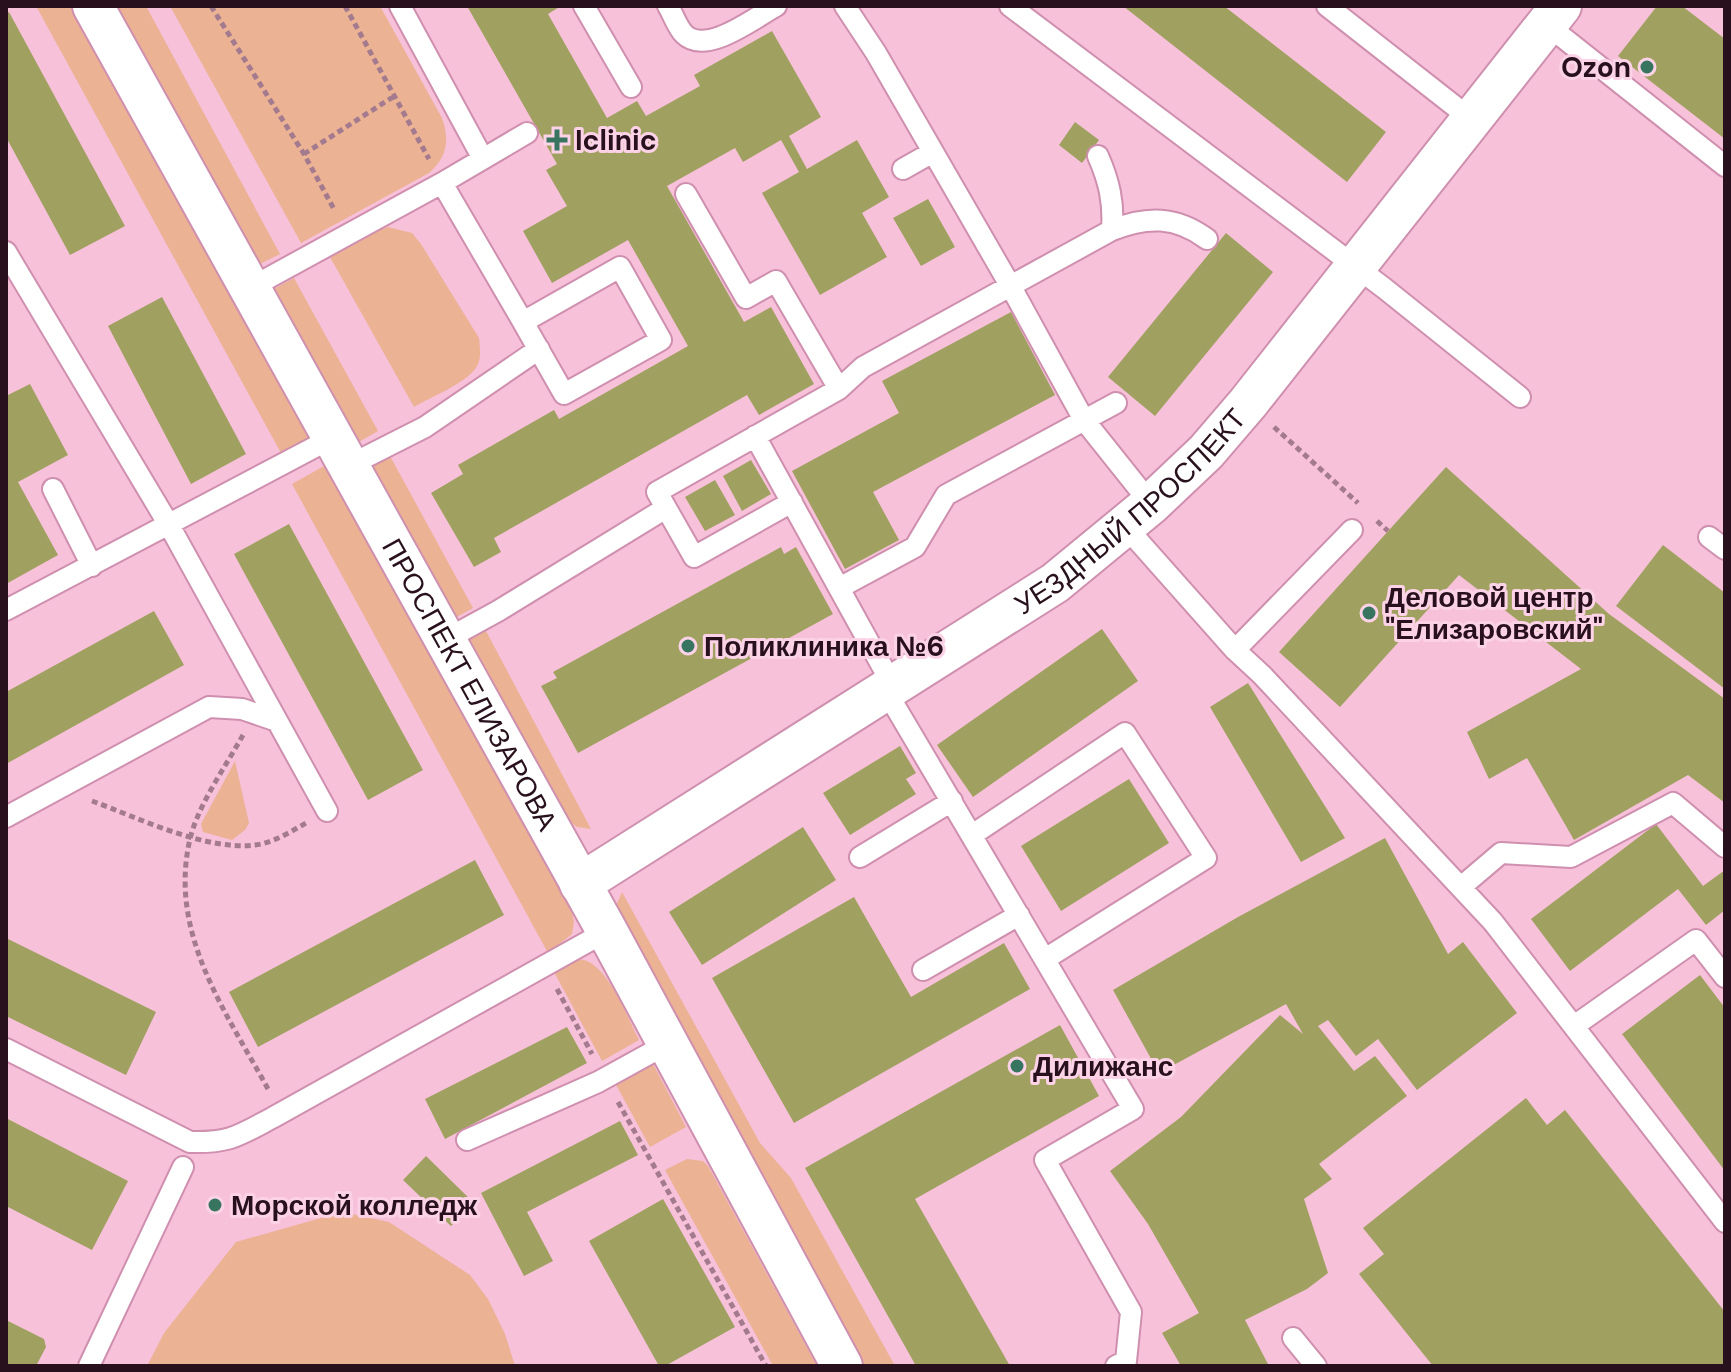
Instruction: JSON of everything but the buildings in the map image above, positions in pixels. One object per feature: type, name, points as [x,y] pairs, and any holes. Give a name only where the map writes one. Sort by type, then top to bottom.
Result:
[{"type":"street","name":"ПРОСПЕКТ ЕЛИЗАРОВА","points":[[93,6],[607,931],[842,1366]]},
{"type":"street","name":"УЕЗДНЫЙ ПРОСПЕКТ","points":[[580,884],[1055,583],[1138,515],[1206,452],[1248,403],[1554,15]]},
{"type":"lane","points":[[400,6],[482,157]]},
{"type":"lane","points":[[584,6],[631,87]]},
{"type":"lane","points":[[668,6],[684,34],[697,41],[712,42],[776,6]]},
{"type":"lane","points":[[1010,6],[1356,267],[1520,397]]},
{"type":"lane","points":[[1327,6],[1471,119]]},
{"type":"lane","points":[[854,9],[1138,515],[1235,650],[1493,922],[1725,1222]]},
{"type":"lane","points":[[1554,15],[1725,166]]},
{"type":"lane","points":[[250,288],[527,133]]},
{"type":"lane","points":[[903,169],[933,152]]},
{"type":"lane","points":[[1098,156],[1114,206],[1112,230]]},
{"type":"lane","points":[[442,183],[564,394],[661,340],[620,267],[523,322]]},
{"type":"lane","points":[[686,194],[746,298],[776,281],[839,389]]},
{"type":"lane","points":[[792,502],[694,557],[657,492],[839,389],[863,367],[1112,230],[1152,220],[1190,226],[1207,239]]},
{"type":"lane","points":[[6,252],[169,525],[327,811]]},
{"type":"lane","points":[[6,610],[169,525],[340,452],[425,427],[539,349]]},
{"type":"lane","points":[[839,588],[915,547],[946,495],[1116,403]]},
{"type":"lane","points":[[755,436],[952,801],[1133,1109],[1045,1160],[1131,1312],[1126,1361],[1116,1366]]},
{"type":"lane","points":[[53,489],[92,566]]},
{"type":"lane","points":[[445,640],[666,508]]},
{"type":"lane","points":[[1235,650],[1352,530]]},
{"type":"lane","points":[[6,817],[209,707],[242,709],[277,721]]},
{"type":"lane","points":[[972,835],[1125,733],[1206,858],[1045,959]]},
{"type":"lane","points":[[860,857],[952,801]]},
{"type":"lane","points":[[1461,887],[1501,853],[1571,857],[1673,803],[1725,847]]},
{"type":"lane","points":[[923,970],[1019,915]]},
{"type":"lane","points":[[6,1049],[190,1142],[219,1143],[280,1113],[607,931]]},
{"type":"lane","points":[[1574,1026],[1696,940],[1725,977]]},
{"type":"lane","points":[[467,1140],[605,1078],[667,1044]]},
{"type":"lane","points":[[89,1366],[183,1167]]},
{"type":"lane","points":[[1293,1338],[1316,1366]]},
{"type":"path","points":[[211,6],[304,154],[348,232]]},
{"type":"path","points":[[345,6],[442,183]]},
{"type":"path","points":[[304,154],[396,95]]},
{"type":"path","points":[[1248,403],[1388,531]]},
{"type":"path","points":[[255,714],[206,802],[191,836],[185,873],[187,919],[202,967],[280,1113]]},
{"type":"path","points":[[57,789],[191,836],[230,845],[257,845],[278,838],[327,811]]},
{"type":"path","points":[[544,967],[766,1366]]},
{"type":"shaded area","points":[[36,6],[70,6],[309,438],[281,453]]},
{"type":"shaded area","points":[[114,6],[146,6],[280,254],[258,265]]},
{"type":"shaded area","points":[[170,6],[380,6],[442,118],[446,141],[440,161],[429,173],[301,243]]},
{"type":"shaded area","points":[[388,227],[412,233],[479,338],[479,362],[470,375],[414,407],[330,257]]},
{"type":"shaded area","points":[[294,278],[378,431],[357,443],[272,290]]},
{"type":"shaded area","points":[[390,456],[473,608],[453,619],[370,468]]},
{"type":"shaded area","points":[[324,466],[572,912],[572,934],[548,953],[292,484]]},
{"type":"shaded area","points":[[485,629],[591,829],[577,827],[564,817],[465,641]]},
{"type":"shaded area","points":[[235,761],[249,823],[232,840],[203,832],[201,824]]},
{"type":"shaded area","points":[[622,892],[760,1143],[791,1178],[895,1366],[860,1366],[618,920],[616,906]]},
{"type":"shaded area","points":[[578,959],[598,968],[622,1004],[639,1040],[602,1061],[553,970]]},
{"type":"shaded area","points":[[652,1062],[686,1127],[650,1147],[615,1083]]},
{"type":"shaded area","points":[[687,1159],[703,1161],[708,1166],[817,1366],[773,1366],[665,1170]]},
{"type":"shaded area","points":[[342,1212],[389,1222],[470,1275],[488,1299],[505,1334],[515,1366],[147,1366],[164,1333],[236,1242]]},
{"type":"place","name":"Ozon","points":[[1647,67]]},
{"type":"place","name":"Iclinic","points":[[557,140]]},
{"type":"place","name":"Деловой центр \"Елизаровский\"","points":[[1369,613]]},
{"type":"place","name":"Поликлиника №6","points":[[688,646]]},
{"type":"place","name":"Дилижанс","points":[[1017,1066]]},
{"type":"place","name":"Морской колледж","points":[[215,1205]]}]
